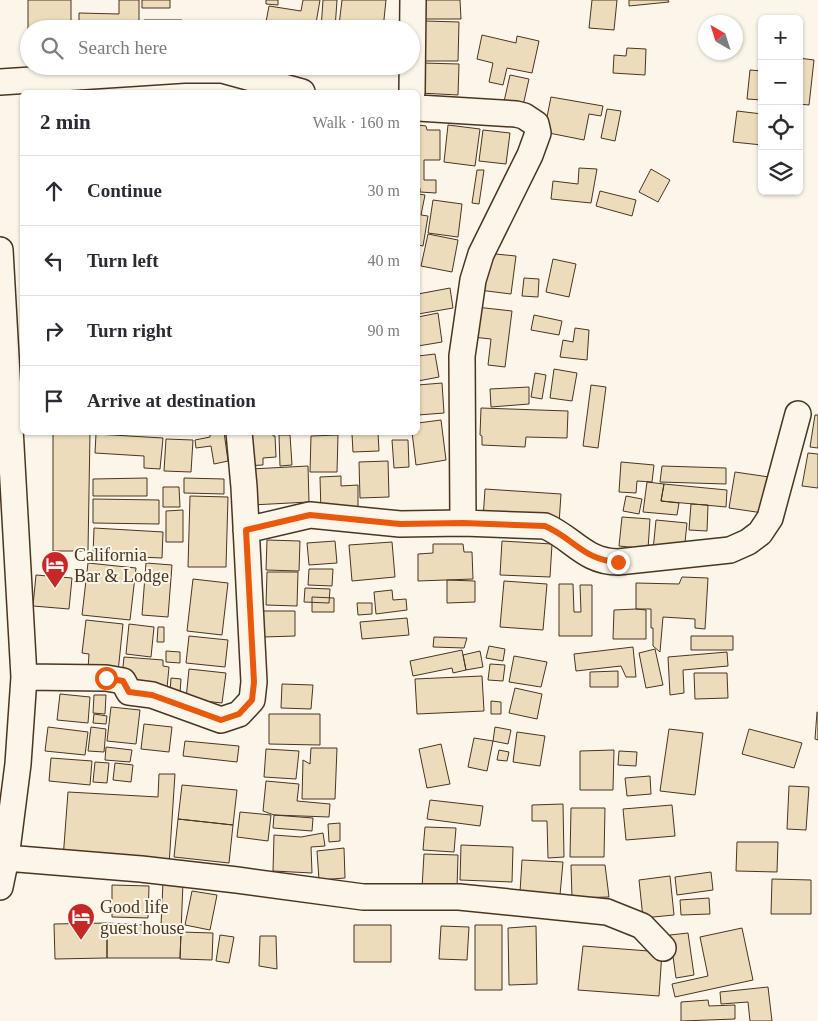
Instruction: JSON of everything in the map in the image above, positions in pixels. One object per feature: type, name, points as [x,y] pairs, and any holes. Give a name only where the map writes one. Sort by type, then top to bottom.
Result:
[{"type":"street","points":[[413,0],[413,20]]},
{"type":"street","points":[[0,82],[107,75]]},
{"type":"street","points":[[240,75],[295,90]]},
{"type":"street","points":[[412,75],[412,90]]},
{"type":"street","points":[[420,108],[516,114],[524,116],[536,124],[538,133],[530,155],[481,254],[473,280],[462,356],[463,523]]},
{"type":"street","points":[[0,250],[24,677],[18,764],[6,858],[0,887]]},
{"type":"street","points":[[246,530],[310,515],[400,524],[463,523],[545,526],[557,531],[591,556],[604,562],[730,550],[748,542],[760,533],[770,518],[798,414]]},
{"type":"street","points":[[24,677],[106,678],[123,681],[129,692],[152,695],[221,720],[239,714],[252,700],[254,682],[244,488],[239,435]]},
{"type":"street","points":[[6,858],[160,871],[363,898],[459,897],[607,912],[642,926],[663,948]]},
{"type":"building","points":[[28,0],[71,0],[71,20],[28,20]]},
{"type":"building","points":[[119,0],[139,0],[139,20],[79,20],[79,13],[119,14]]},
{"type":"building","points":[[142,0],[170,0],[170,8],[142,8]]},
{"type":"building","points":[[266,0],[278,0],[278,5],[266,4]]},
{"type":"building","points":[[303,0],[320,0],[317,20],[266,20],[269,6],[301,11]]},
{"type":"building","points":[[323,0],[337,0],[336,20],[322,20]]},
{"type":"building","points":[[342,0],[386,0],[384,20],[340,20]]},
{"type":"building","points":[[422,0],[460,0],[461,19],[422,19]]},
{"type":"building","points":[[592,0],[617,0],[614,30],[589,28]]},
{"type":"building","points":[[629,0],[668,0],[669,2],[629,6]]},
{"type":"building","points":[[425,21],[459,22],[458,61],[424,61]]},
{"type":"building","points":[[482,35],[516,43],[517,36],[539,41],[532,73],[507,68],[503,85],[489,82],[493,63],[477,59]]},
{"type":"building","points":[[627,48],[646,49],[645,75],[613,73],[614,55],[626,56]]},
{"type":"building","points":[[803,59],[814,60],[809,105],[803,104]]},
{"type":"building","points":[[422,63],[459,64],[458,95],[420,93]]},
{"type":"building","points":[[750,70],[758,71],[758,100],[747,99]]},
{"type":"building","points":[[510,75],[529,79],[522,110],[503,106]]},
{"type":"building","points":[[551,97],[603,106],[601,116],[589,114],[584,140],[544,132]]},
{"type":"building","points":[[607,109],[621,111],[615,141],[601,138]]},
{"type":"building","points":[[737,111],[758,114],[758,145],[733,142]]},
{"type":"building","points":[[420,125],[426,126],[427,130],[440,130],[440,160],[424,160],[424,180],[436,180],[436,193],[420,192]]},
{"type":"building","points":[[448,125],[480,129],[475,166],[444,162]]},
{"type":"building","points":[[483,130],[510,133],[506,164],[479,161]]},
{"type":"building","points":[[579,168],[597,169],[591,203],[551,199],[553,181],[578,184]]},
{"type":"building","points":[[651,169],[670,180],[658,202],[639,192]]},
{"type":"building","points":[[477,170],[484,170],[479,204],[472,203]]},
{"type":"building","points":[[600,191],[636,200],[632,216],[596,206]]},
{"type":"building","points":[[420,194],[425,195],[421,215],[428,216],[423,246],[420,245]]},
{"type":"building","points":[[433,200],[462,204],[458,237],[428,233]]},
{"type":"building","points":[[428,234],[458,240],[452,272],[421,266]]},
{"type":"building","points":[[485,253],[516,256],[511,294],[479,290]]},
{"type":"building","points":[[553,259],[576,264],[569,297],[546,292]]},
{"type":"building","points":[[524,278],[539,279],[538,297],[522,296]]},
{"type":"building","points":[[450,288],[453,308],[420,314],[420,294]]},
{"type":"building","points":[[476,307],[512,311],[505,367],[488,365],[491,339],[472,337]]},
{"type":"building","points":[[438,313],[442,342],[420,346],[420,317]]},
{"type":"building","points":[[534,315],[562,321],[559,335],[531,330]]},
{"type":"building","points":[[575,328],[589,330],[587,360],[560,357],[563,340],[573,342]]},
{"type":"building","points":[[435,354],[439,377],[420,381],[420,356]]},
{"type":"building","points":[[554,369],[577,373],[572,401],[550,398]]},
{"type":"building","points":[[535,373],[546,375],[542,399],[531,397]]},
{"type":"building","points":[[442,383],[444,413],[420,415],[420,385]]},
{"type":"building","points":[[591,385],[606,387],[598,448],[583,446]]},
{"type":"building","points":[[529,387],[529,404],[491,407],[490,389]]},
{"type":"building","points":[[481,408],[568,411],[567,438],[526,437],[525,447],[482,445],[482,436],[480,435]]},
{"type":"building","points":[[815,415],[818,415],[818,448],[810,447]]},
{"type":"building","points":[[441,420],[446,460],[416,465],[412,435],[420,435],[420,423]]},
{"type":"building","points":[[53,435],[90,435],[88,551],[53,551]]},
{"type":"building","points":[[96,435],[163,438],[160,469],[144,468],[144,456],[95,453]]},
{"type":"building","points":[[210,435],[224,435],[228,461],[214,464],[211,446],[196,448],[195,440],[210,437]]},
{"type":"building","points":[[246,435],[275,436],[276,457],[263,458],[263,465],[243,466]]},
{"type":"building","points":[[279,435],[290,435],[292,465],[280,466]]},
{"type":"building","points":[[338,435],[337,472],[310,472],[311,436]]},
{"type":"building","points":[[352,435],[378,435],[379,451],[353,452]]},
{"type":"building","points":[[166,439],[193,440],[191,472],[164,471]]},
{"type":"building","points":[[392,440],[408,440],[409,467],[394,468]]},
{"type":"building","points":[[808,453],[818,454],[818,488],[802,486]]},
{"type":"building","points":[[388,461],[389,497],[360,498],[359,462]]},
{"type":"building","points":[[621,462],[654,465],[652,482],[637,481],[636,493],[619,492]]},
{"type":"building","points":[[308,466],[309,502],[252,505],[251,469]]},
{"type":"building","points":[[662,466],[726,468],[726,484],[660,482]]},
{"type":"building","points":[[735,472],[769,477],[763,513],[729,508]]},
{"type":"building","points":[[341,476],[341,486],[358,485],[358,512],[321,513],[320,477]]},
{"type":"building","points":[[147,478],[147,496],[93,496],[93,479]]},
{"type":"building","points":[[184,478],[224,479],[224,494],[184,493]]},
{"type":"building","points":[[647,482],[664,484],[661,501],[679,503],[677,515],[643,512]]},
{"type":"building","points":[[664,484],[727,490],[726,507],[661,501]]},
{"type":"building","points":[[163,487],[179,487],[180,507],[163,507]]},
{"type":"building","points":[[485,489],[561,494],[559,524],[483,519]]},
{"type":"building","points":[[190,496],[228,497],[226,567],[188,567]]},
{"type":"building","points":[[626,496],[642,499],[639,514],[623,511]]},
{"type":"building","points":[[93,499],[159,500],[159,524],[93,523]]},
{"type":"building","points":[[691,504],[708,505],[707,531],[689,530]]},
{"type":"building","points":[[183,510],[183,542],[166,542],[166,511]]},
{"type":"building","points":[[622,517],[650,519],[648,549],[619,546]]},
{"type":"building","points":[[656,520],[687,523],[684,552],[653,550]]},
{"type":"building","points":[[94,528],[163,532],[162,558],[93,555]]},
{"type":"building","points":[[267,540],[300,541],[299,571],[266,570]]},
{"type":"building","points":[[335,541],[337,563],[309,565],[307,543]]},
{"type":"building","points":[[502,541],[552,544],[550,577],[500,575]]},
{"type":"building","points":[[392,542],[395,577],[352,581],[349,545]]},
{"type":"building","points":[[433,544],[463,544],[464,552],[472,552],[473,579],[418,581],[418,554],[433,553]]},
{"type":"building","points":[[88,563],[136,568],[130,620],[82,615]]},
{"type":"building","points":[[146,563],[172,565],[168,617],[142,615]]},
{"type":"building","points":[[309,569],[333,569],[332,586],[308,585]]},
{"type":"building","points":[[267,572],[298,572],[297,606],[266,605]]},
{"type":"building","points":[[36,575],[72,578],[69,609],[33,606]]},
{"type":"building","points":[[682,577],[708,578],[705,629],[695,628],[695,619],[663,617],[660,652],[653,646],[651,609],[636,609],[636,583],[679,584]]},
{"type":"building","points":[[193,579],[228,583],[222,635],[187,631]]},
{"type":"building","points":[[447,580],[475,581],[475,602],[447,603]]},
{"type":"building","points":[[504,581],[547,584],[543,630],[500,627]]},
{"type":"building","points":[[559,584],[573,584],[574,612],[581,612],[580,585],[592,585],[592,636],[559,636]]},
{"type":"building","points":[[305,588],[330,589],[329,603],[304,602]]},
{"type":"building","points":[[392,590],[393,600],[406,599],[407,610],[376,614],[374,592]]},
{"type":"building","points":[[312,597],[334,598],[334,612],[312,612]]},
{"type":"building","points":[[357,603],[372,603],[372,614],[358,615]]},
{"type":"building","points":[[614,610],[646,610],[646,639],[613,639]]},
{"type":"building","points":[[263,611],[295,611],[295,636],[263,637]]},
{"type":"building","points":[[407,618],[409,635],[362,639],[360,622]]},
{"type":"building","points":[[86,620],[123,624],[118,672],[88,669],[89,654],[82,653]]},
{"type":"building","points":[[129,624],[154,627],[151,657],[126,654]]},
{"type":"building","points":[[158,627],[164,627],[164,642],[157,642]]},
{"type":"building","points":[[189,636],[228,640],[225,667],[186,663]]},
{"type":"building","points":[[691,636],[733,636],[733,650],[691,650]]},
{"type":"building","points":[[434,637],[467,638],[464,648],[433,647]]},
{"type":"building","points":[[489,646],[505,649],[503,661],[486,658]]},
{"type":"building","points":[[633,647],[636,677],[626,677],[621,666],[576,671],[574,654]]},
{"type":"building","points":[[655,649],[663,685],[646,688],[639,653]]},
{"type":"building","points":[[462,650],[466,670],[453,673],[452,668],[413,676],[410,661]]},
{"type":"building","points":[[166,651],[180,652],[180,663],[166,662]]},
{"type":"building","points":[[480,651],[483,667],[466,670],[463,655]]},
{"type":"building","points":[[727,652],[728,666],[683,670],[684,693],[670,695],[668,657]]},
{"type":"building","points":[[514,656],[547,662],[541,687],[509,682]]},
{"type":"building","points":[[124,657],[163,660],[163,666],[169,667],[167,688],[129,684],[122,677]]},
{"type":"building","points":[[490,664],[505,665],[503,681],[488,680]]},
{"type":"building","points":[[189,669],[226,673],[222,703],[186,699]]},
{"type":"building","points":[[618,671],[618,687],[590,687],[590,672]]},
{"type":"building","points":[[694,673],[727,673],[728,698],[695,699]]},
{"type":"building","points":[[482,676],[484,711],[417,714],[415,679]]},
{"type":"building","points":[[171,678],[181,679],[180,693],[170,692]]},
{"type":"building","points":[[282,684],[313,685],[311,709],[281,708]]},
{"type":"building","points":[[515,688],[542,694],[537,719],[509,713]]},
{"type":"building","points":[[60,694],[90,697],[88,723],[57,720]]},
{"type":"building","points":[[94,695],[106,695],[105,714],[93,713]]},
{"type":"building","points":[[491,701],[501,702],[501,714],[491,714]]},
{"type":"building","points":[[111,707],[140,710],[136,744],[107,741]]},
{"type":"building","points":[[818,712],[818,740],[815,739]]},
{"type":"building","points":[[94,714],[107,716],[106,724],[93,723]]},
{"type":"building","points":[[269,714],[320,714],[320,745],[269,744]]},
{"type":"building","points":[[144,724],[172,727],[169,752],[141,749]]},
{"type":"building","points":[[48,727],[88,732],[85,755],[45,751]]},
{"type":"building","points":[[91,727],[106,729],[104,752],[88,751]]},
{"type":"building","points":[[495,727],[511,730],[508,744],[493,741]]},
{"type":"building","points":[[669,729],[703,733],[695,795],[660,791]]},
{"type":"building","points":[[749,729],[802,743],[794,768],[742,754]]},
{"type":"building","points":[[517,732],[545,736],[540,766],[513,762]]},
{"type":"building","points":[[474,738],[493,741],[487,771],[468,767]]},
{"type":"building","points":[[185,741],[239,746],[237,762],[183,756]]},
{"type":"building","points":[[441,744],[450,784],[427,788],[419,749]]},
{"type":"building","points":[[106,747],[132,750],[130,762],[105,760]]},
{"type":"building","points":[[311,748],[337,748],[335,799],[302,799],[303,760],[310,764]]},
{"type":"building","points":[[266,749],[299,751],[296,779],[264,777]]},
{"type":"building","points":[[499,750],[509,752],[507,761],[497,760]]},
{"type":"building","points":[[614,750],[613,790],[580,790],[580,751]]},
{"type":"building","points":[[619,751],[637,752],[636,766],[618,765]]},
{"type":"building","points":[[51,758],[92,761],[90,785],[49,781]]},
{"type":"building","points":[[95,762],[109,763],[107,783],[93,782]]},
{"type":"building","points":[[115,763],[133,765],[131,782],[113,780]]},
{"type":"building","points":[[159,774],[175,774],[169,865],[63,859],[68,792],[158,797]]},
{"type":"building","points":[[650,776],[651,794],[627,796],[625,778]]},
{"type":"building","points":[[266,781],[299,784],[297,801],[330,804],[329,817],[274,815],[263,811]]},
{"type":"building","points":[[182,785],[237,790],[233,825],[178,819]]},
{"type":"building","points":[[789,786],[809,787],[806,830],[787,829]]},
{"type":"building","points":[[430,800],[483,806],[480,826],[427,819]]},
{"type":"building","points":[[563,804],[564,857],[548,858],[547,821],[532,821],[532,805]]},
{"type":"building","points":[[672,805],[675,836],[626,840],[623,809]]},
{"type":"building","points":[[571,808],[605,808],[604,857],[570,857]]},
{"type":"building","points":[[240,812],[271,815],[268,841],[237,837]]},
{"type":"building","points":[[274,815],[313,818],[312,831],[273,828]]},
{"type":"building","points":[[178,819],[233,825],[229,863],[174,857]]},
{"type":"building","points":[[340,823],[340,841],[329,842],[328,824]]},
{"type":"building","points":[[425,827],[456,828],[454,852],[423,850]]},
{"type":"building","points":[[323,833],[325,846],[311,847],[312,873],[273,871],[274,835],[301,837]]},
{"type":"building","points":[[737,842],[778,842],[777,872],[736,871]]},
{"type":"building","points":[[461,845],[513,847],[512,882],[460,880]]},
{"type":"building","points":[[344,848],[345,878],[319,880],[317,851]]},
{"type":"building","points":[[424,854],[458,855],[457,889],[422,888]]},
{"type":"building","points":[[522,860],[563,862],[560,895],[520,892]]},
{"type":"building","points":[[571,865],[605,865],[609,897],[572,898]]},
{"type":"building","points":[[711,872],[713,890],[677,895],[675,877]]},
{"type":"building","points":[[670,876],[674,915],[643,918],[639,880]]},
{"type":"building","points":[[772,879],[811,880],[811,914],[771,914]]},
{"type":"building","points":[[163,882],[183,882],[180,958],[107,958],[107,923],[161,926]]},
{"type":"building","points":[[112,885],[149,886],[148,918],[112,917]]},
{"type":"building","points":[[192,891],[217,895],[210,930],[185,925]]},
{"type":"building","points":[[709,898],[710,914],[681,915],[680,900]]},
{"type":"building","name":"Good life guest house","points":[[107,923],[107,958],[55,959],[54,924]]},
{"type":"building","points":[[354,925],[391,925],[391,962],[354,962]]},
{"type":"building","points":[[475,925],[502,925],[502,990],[475,990]]},
{"type":"building","points":[[441,926],[469,927],[467,960],[439,959]]},
{"type":"building","points":[[536,926],[537,984],[509,985],[508,928]]},
{"type":"building","points":[[742,928],[753,980],[675,997],[672,984],[708,976],[700,937]]},
{"type":"building","points":[[181,932],[213,933],[212,960],[180,959]]},
{"type":"building","points":[[688,933],[694,975],[676,978],[670,935]]},
{"type":"building","points":[[220,935],[234,937],[229,963],[216,961]]},
{"type":"building","points":[[260,936],[276,936],[277,969],[259,966]]},
{"type":"building","points":[[583,946],[662,952],[659,996],[578,990]]},
{"type":"building","points":[[768,987],[772,1021],[750,1021],[748,1002],[721,1004],[720,992]]},
{"type":"building","points":[[708,1000],[709,1006],[735,1005],[735,1019],[681,1021],[681,1002]]},
{"type":"place","name":"California Bar & Lodge","points":[[55,589]]},
{"type":"place","name":"Good life guest house","points":[[81,941]]},
{"type":"route","points":[[106,678],[123,681],[129,692],[152,695],[221,720],[239,714],[252,700],[254,682],[246,530],[310,515],[400,524],[463,523],[545,526],[557,531],[591,556],[604,562],[618,562]]}]
